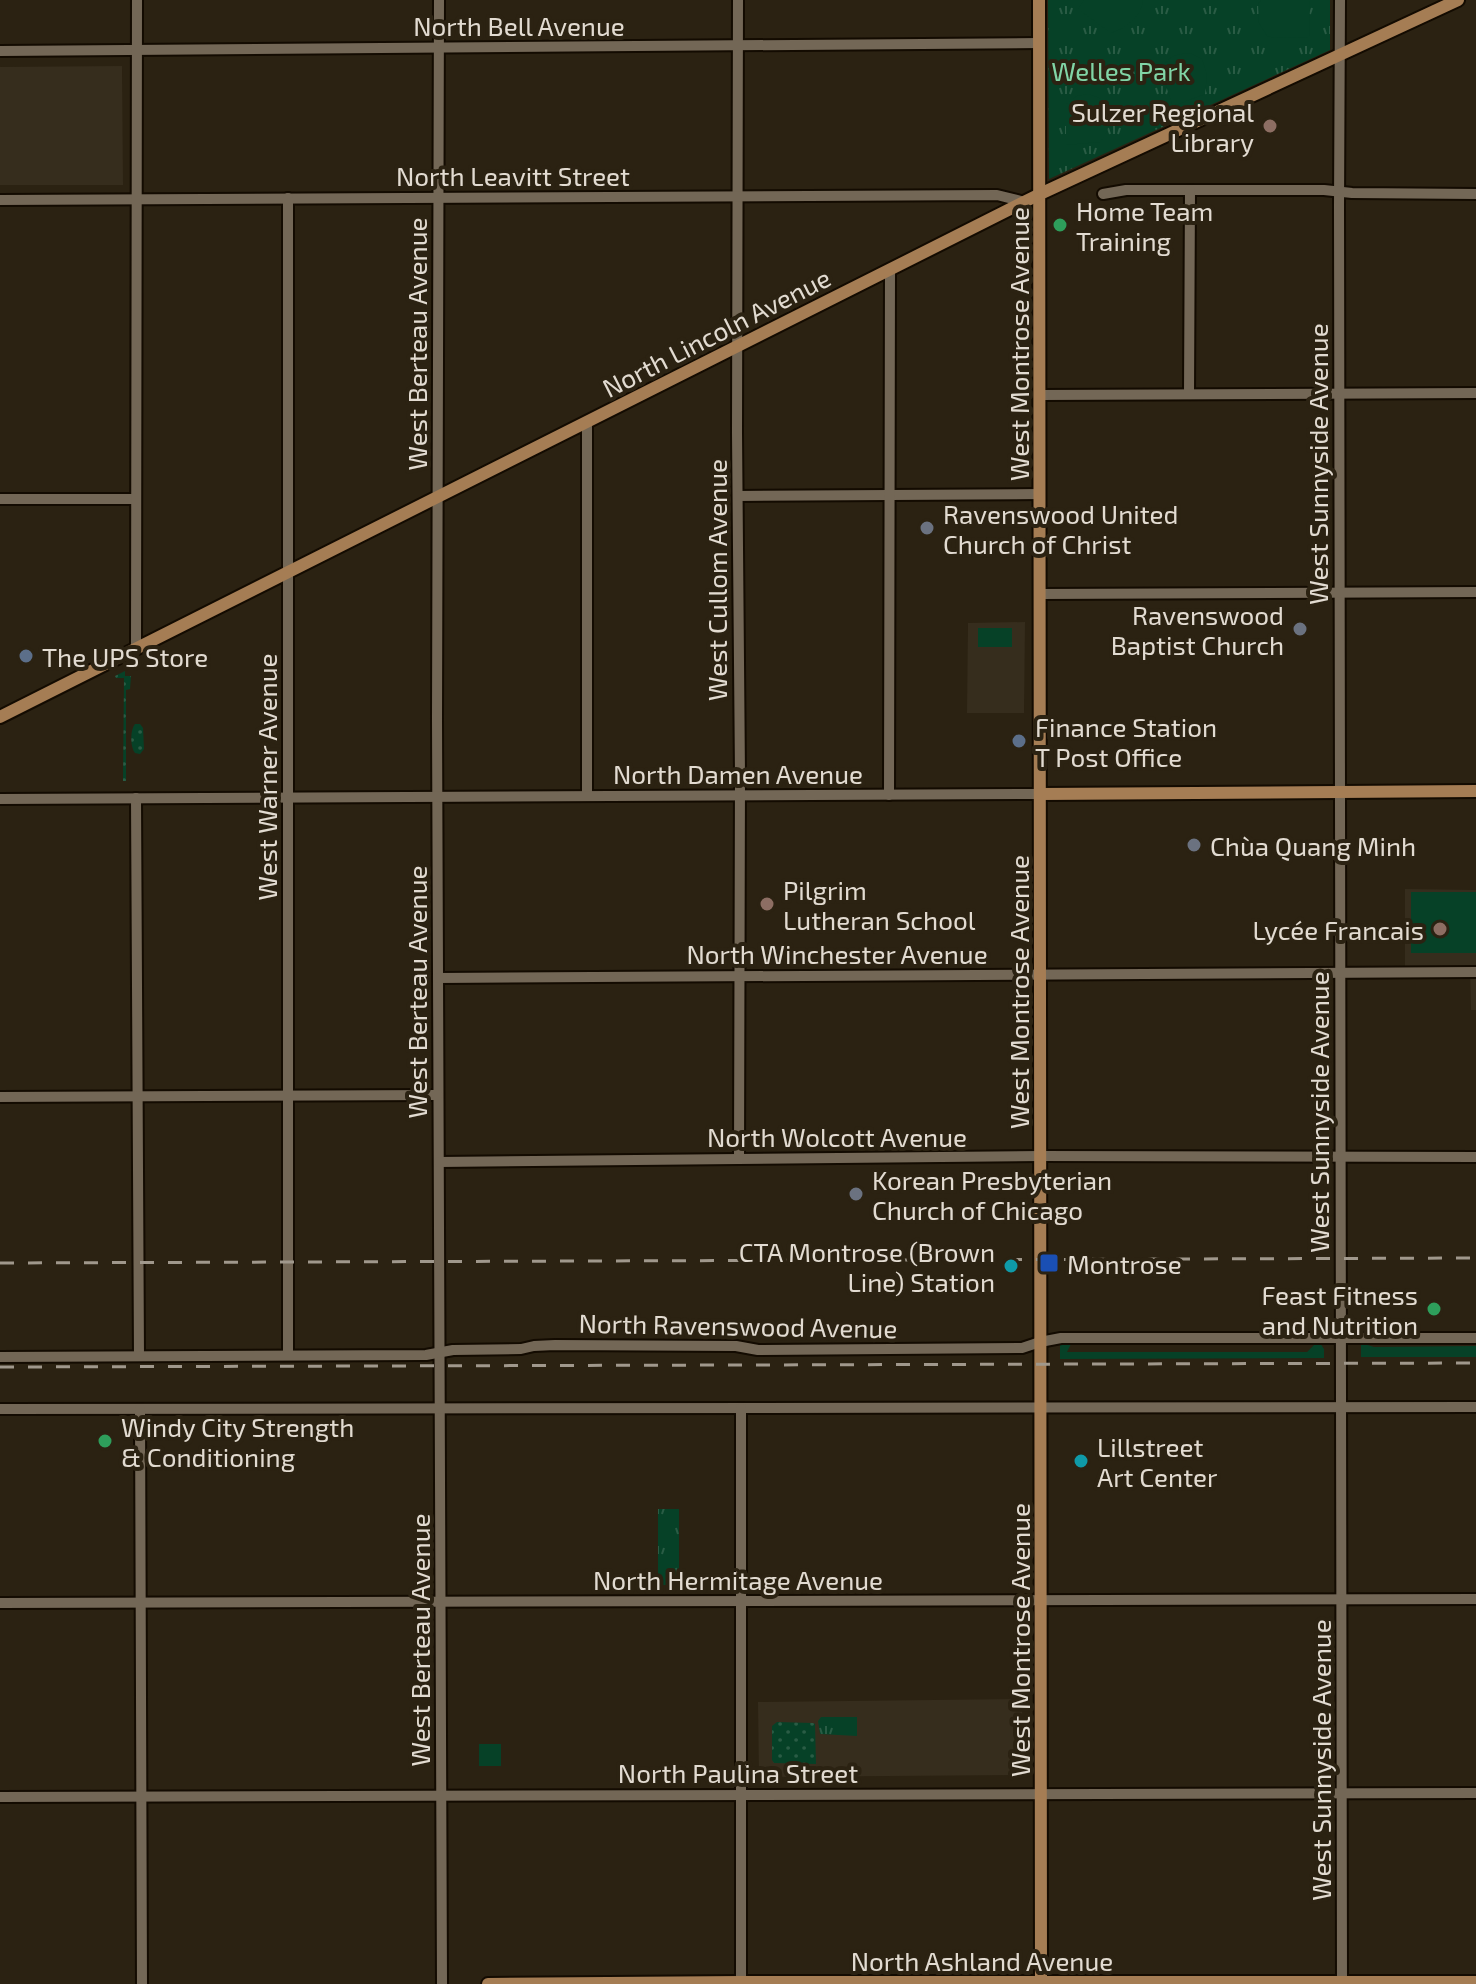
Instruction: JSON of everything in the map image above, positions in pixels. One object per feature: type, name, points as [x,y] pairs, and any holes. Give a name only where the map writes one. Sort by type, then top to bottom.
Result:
[{"type":"main road","name":"West Montrose Avenue","points":[[1039,0],[1041,1983]]},
{"type":"main road","name":"North Lincoln Avenue","points":[[0,717],[1040,194],[1458,0]]},
{"type":"main road","name":"North Damen Avenue","points":[[1040,794],[1476,791]]},
{"type":"main road","name":"North Ashland Avenue","points":[[488,1984],[1476,1982]]},
{"type":"street","points":[[136,648],[137,0]]},
{"type":"street","name":"West Berteau Avenue","points":[[439,0],[437,797],[442,1984]]},
{"type":"street","name":"West Cullom Avenue","points":[[738,0],[739,1159]]},
{"type":"street","name":"West Sunnyside Avenue","points":[[1340,0],[1342,1983]]},
{"type":"street","name":"North Bell Avenue","points":[[0,51],[1039,43]]},
{"type":"street","points":[[1103,194],[1126,190],[1324,190],[1476,194]]},
{"type":"street","points":[[1189,394],[1190,190]]},
{"type":"street","name":"North Leavitt Street","points":[[0,200],[997,195],[1025,202]]},
{"type":"street","name":"West Warner Avenue","points":[[288,198],[288,1355]]},
{"type":"street","points":[[889,795],[890,269]]},
{"type":"street","points":[[1040,395],[1476,393]]},
{"type":"street","points":[[587,422],[587,796]]},
{"type":"street","points":[[738,496],[1040,494]]},
{"type":"street","points":[[0,499],[136,499]]},
{"type":"street","points":[[1040,594],[1476,592]]},
{"type":"street","name":"North Damen Avenue","points":[[0,799],[1040,794]]},
{"type":"street","points":[[136,798],[139,1356]]},
{"type":"street","name":"North Winchester Avenue","points":[[438,978],[1476,972]]},
{"type":"street","points":[[0,1097],[438,1095]]},
{"type":"street","name":"North Wolcott Avenue","points":[[439,1162],[1040,1156],[1476,1157]]},
{"type":"street","name":"North Ravenswood Avenue","points":[[0,1357],[426,1355],[453,1350],[555,1345],[736,1346],[758,1350],[1022,1348],[1061,1338],[1476,1338]]},
{"type":"street","points":[[0,1409],[1476,1407]]},
{"type":"street","points":[[741,1408],[741,1983]]},
{"type":"street","points":[[140,1409],[142,1984]]},
{"type":"street","name":"North Hermitage Avenue","points":[[0,1603],[1476,1599]]},
{"type":"street","name":"North Paulina Street","points":[[0,1797],[1476,1793]]},
{"type":"shaded area","points":[[122,66],[123,185],[0,185],[0,67]]},
{"type":"shaded area","points":[[1025,622],[1024,713],[967,713],[968,623]]},
{"type":"shaded area","name":"Lycée Francais","points":[[1405,889],[1476,890],[1476,1010],[1471,1010],[1470,968],[1405,968]]},
{"type":"shaded area","points":[[1022,1699],[1023,1775],[759,1777],[758,1702]]},
{"type":"green space","name":"Welles Park","points":[[1048,0],[1330,0],[1330,50],[1049,179]]},
{"type":"green space","points":[[1084,0],[1143,0],[1140,11],[1132,21],[1111,33],[1078,9]]},
{"type":"green space","points":[[1261,0],[1310,0],[1309,37],[1267,36],[1259,23],[1258,4]]},
{"type":"green space","points":[[1190,53],[1202,59],[1207,75],[1205,94],[1173,106],[1165,79],[1165,64],[1178,55]]},
{"type":"green space","points":[[1088,94],[1101,99],[1108,109],[1110,121],[1106,132],[1100,142],[1066,145],[1066,104],[1077,96]]},
{"type":"green space","points":[[978,628],[1012,628],[1012,647],[978,647]]},
{"type":"green space","points":[[125,671],[125,676],[131,676],[130,689],[126,690],[126,781],[123,781],[124,678],[115,676]]},
{"type":"green space","points":[[135,724],[143,728],[144,749],[140,754],[135,753],[131,743]]},
{"type":"green space","name":"Lycée Francais","points":[[1411,892],[1476,892],[1476,953],[1411,953]]},
{"type":"green space","points":[[1316,1343],[1324,1349],[1324,1358],[1060,1359],[1060,1344],[1071,1344],[1067,1352],[1307,1352]]},
{"type":"green space","points":[[1361,1343],[1374,1347],[1476,1346],[1476,1357],[1361,1357]]},
{"type":"green space","points":[[658,1509],[679,1509],[679,1585],[658,1585]]},
{"type":"green space","points":[[821,1717],[857,1717],[857,1736],[820,1734],[818,1721]]},
{"type":"green space","points":[[777,1722],[815,1724],[816,1764],[774,1763],[772,1726]]},
{"type":"green space","points":[[479,1744],[501,1744],[501,1766],[479,1766]]},
{"type":"railway","points":[[0,1263],[1476,1258]]},
{"type":"railway","points":[[0,1367],[1476,1363]]},
{"type":"place","name":"Sulzer Regional Library","points":[[1270,126]]},
{"type":"place","name":"Home Team Training","points":[[1060,225]]},
{"type":"place","name":"Ravenswood United Church of Christ","points":[[927,528]]},
{"type":"place","name":"Ravenswood Baptist Church","points":[[1300,629]]},
{"type":"place","name":"The UPS Store","points":[[26,656]]},
{"type":"place","name":"Finance Station T Post Office","points":[[1019,741]]},
{"type":"place","name":"Chùa Quang Minh","points":[[1194,845]]},
{"type":"place","name":"Pilgrim Lutheran School","points":[[767,904]]},
{"type":"place","name":"Lycée Francais","points":[[1440,929]]},
{"type":"place","name":"Korean Presbyterian Church of Chicago","points":[[856,1194]]},
{"type":"place","name":"Montrose","points":[[1049,1263]]},
{"type":"place","name":"CTA Montrose (Brown Line) Station","points":[[1011,1266]]},
{"type":"place","name":"Feast Fitness and Nutrition","points":[[1434,1309]]},
{"type":"place","name":"Windy City Strength & Conditioning","points":[[105,1441]]},
{"type":"place","name":"Lillstreet Art Center","points":[[1081,1461]]}]
